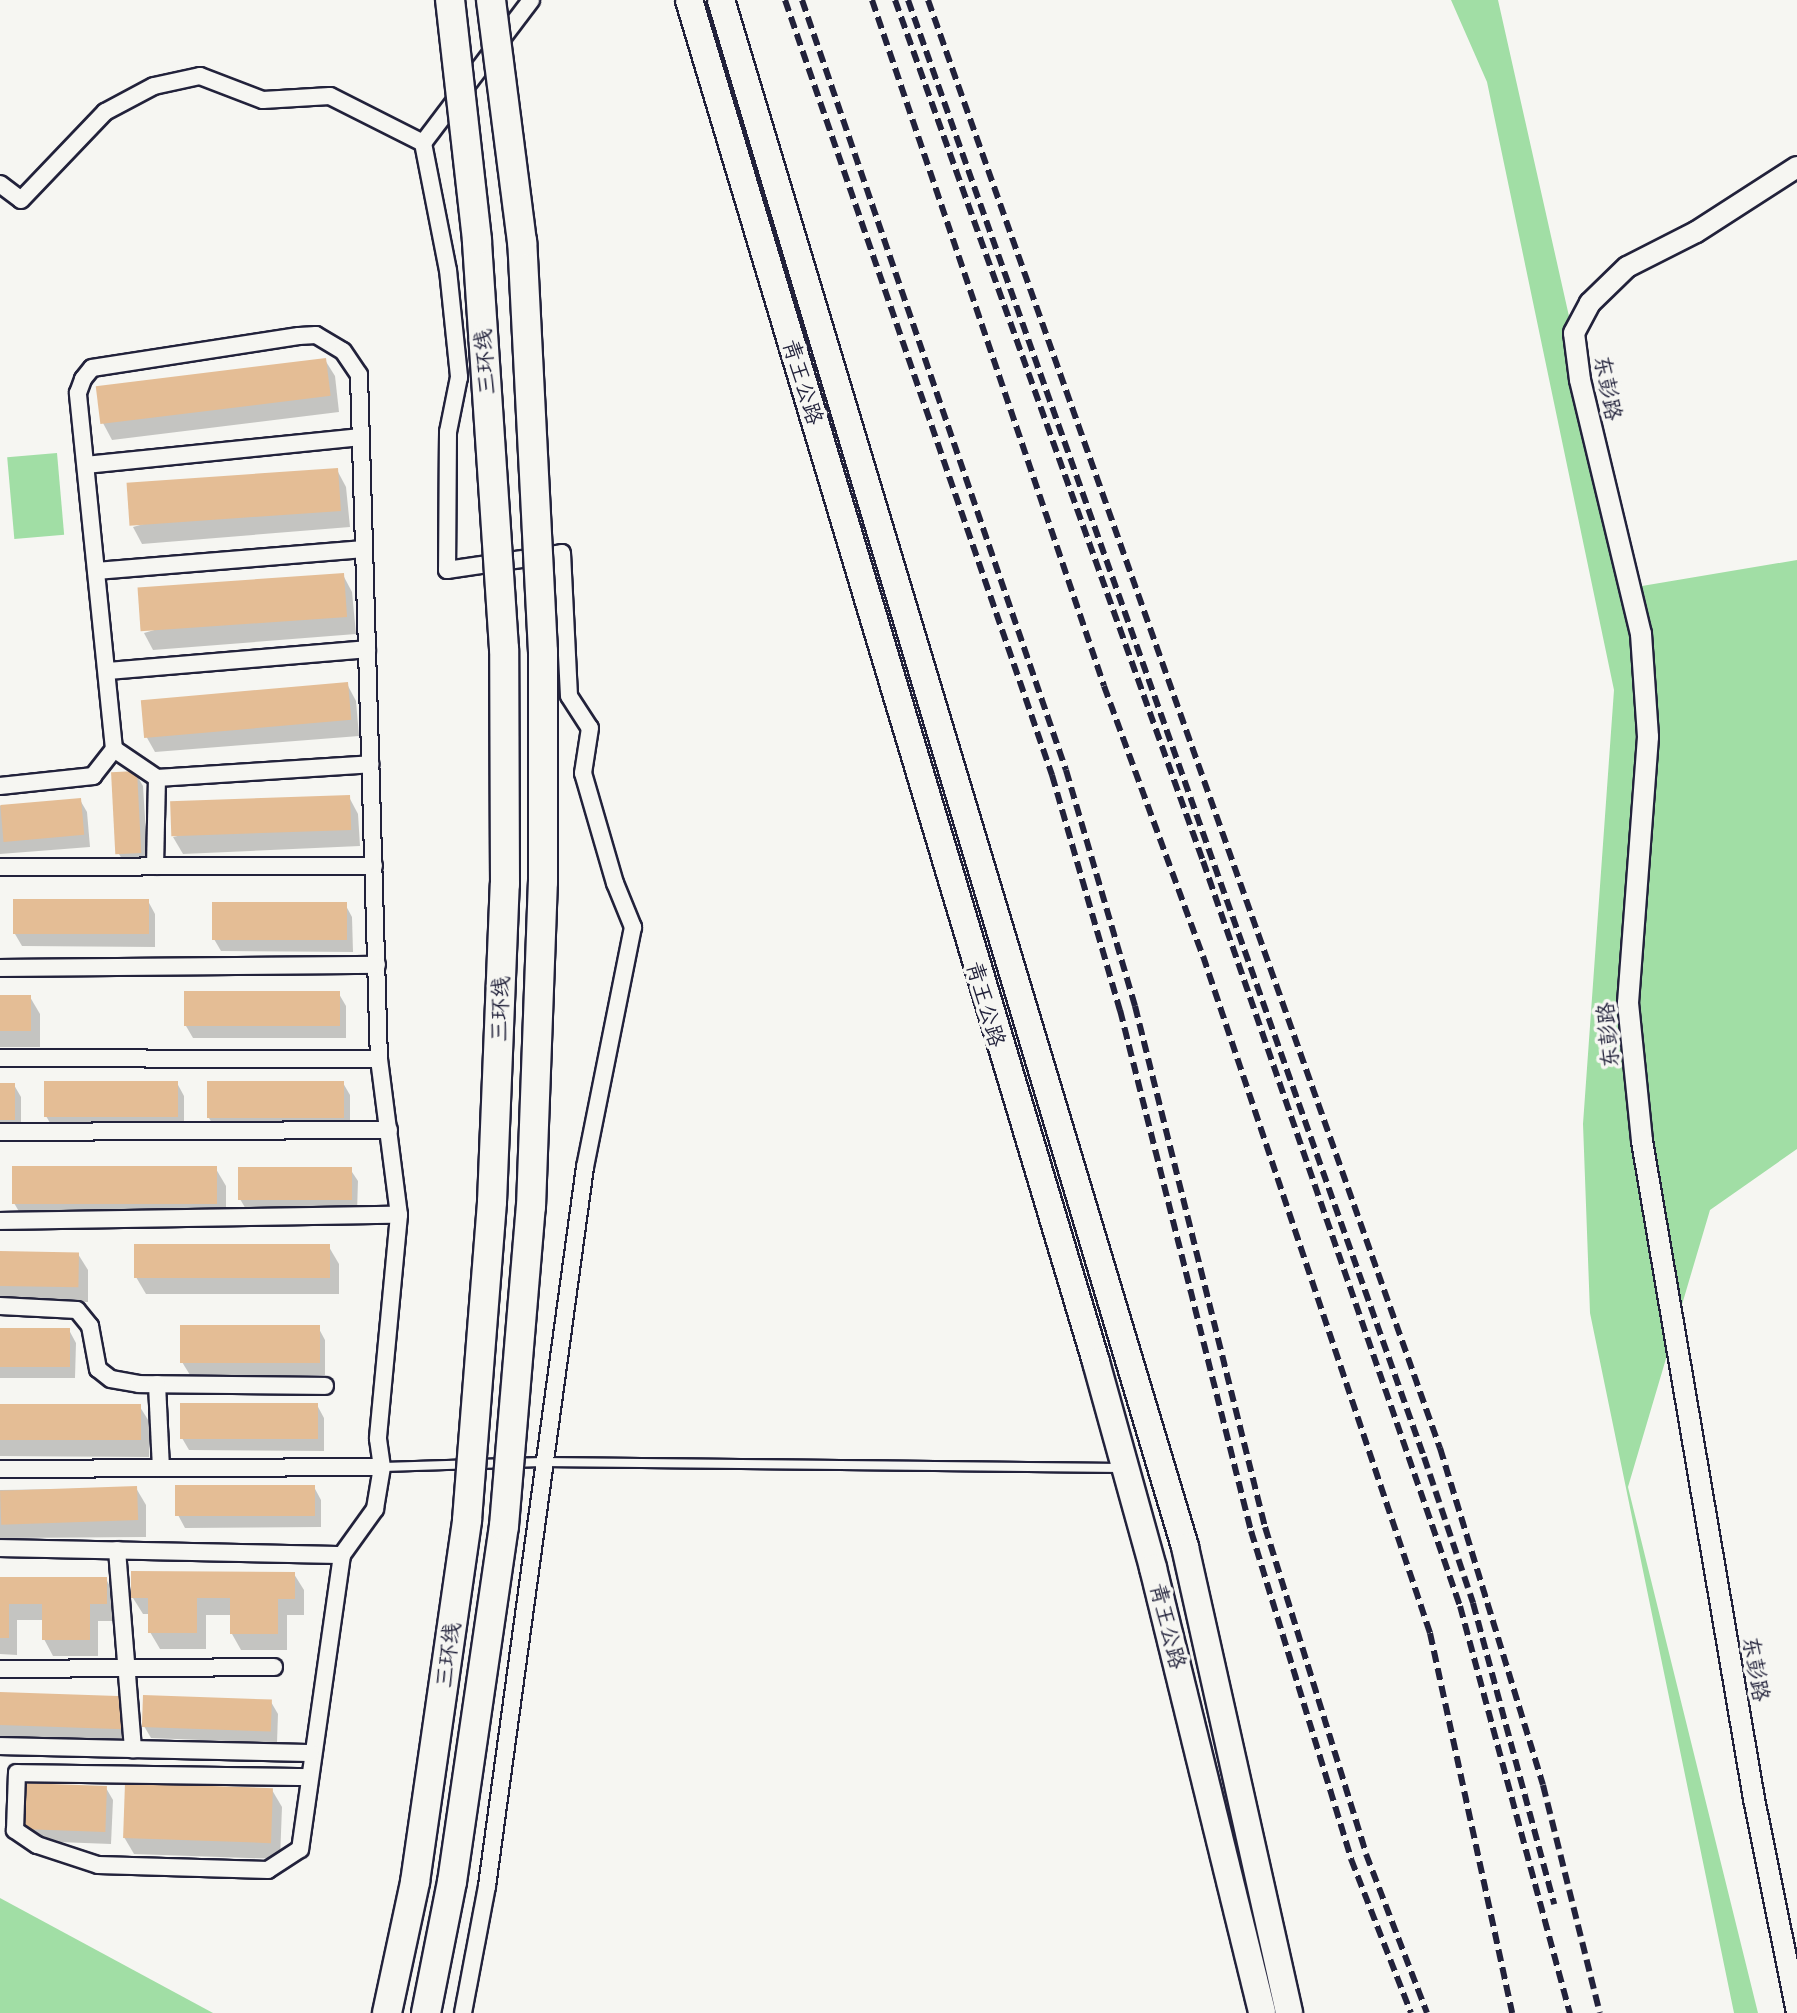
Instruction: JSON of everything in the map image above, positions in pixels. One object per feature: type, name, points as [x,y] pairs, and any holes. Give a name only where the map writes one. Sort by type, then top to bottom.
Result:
[{"type":"highway","name":"三环线","points":[[387,2013],[415,1882],[467,1520],[492,1202],[505,884],[504,649],[477,240],[450,0]]},
{"type":"highway","name":"三环线","points":[[426,2013],[452,1882],[504,1526],[531,1207],[543,882],[543,652],[522,242],[491,0]]},
{"type":"main road","name":"青王公路","points":[[689,0],[1126,1468],[1262,2013]]},
{"type":"main road","name":"青王公路","points":[[721,0],[1185,1547],[1289,2013]]},
{"type":"street","points":[[463,2013],[487,1886],[542,1462],[585,1167],[633,927],[615,883],[583,773],[590,728],[569,696],[562,553],[447,570],[448,432],[459,377],[448,270],[423,143],[531,0]]},
{"type":"street","points":[[0,184],[21,200],[105,112],[154,86],[200,76],[263,100],[330,96],[423,143]]},
{"type":"street","name":"东彭路","points":[[1797,167],[1696,232],[1627,267],[1590,303],[1574,333],[1580,380],[1641,634],[1648,737],[1628,1003],[1642,1141],[1751,1784],[1797,2012]]},
{"type":"street","points":[[0,786],[93,776],[114,749],[78,393],[92,368],[299,336],[316,335],[343,351],[359,375],[379,1059],[399,1215],[378,1439],[382,1467],[375,1509],[342,1555],[311,1753],[300,1849],[268,1870],[98,1865],[37,1845],[15,1830],[17,1773],[308,1777]]},
{"type":"street","points":[[86,465],[361,437]]},
{"type":"street","points":[[96,571],[364,549]]},
{"type":"street","points":[[107,671],[367,649]]},
{"type":"street","points":[[114,749],[157,778],[371,764]]},
{"type":"street","points":[[155,866],[157,778]]},
{"type":"street","points":[[0,867],[374,866]]},
{"type":"street","points":[[0,968],[377,965]]},
{"type":"street","points":[[0,1058],[379,1059]]},
{"type":"street","points":[[0,1132],[389,1130]]},
{"type":"street","points":[[0,1221],[399,1215]]},
{"type":"street","points":[[0,1306],[77,1310],[90,1326],[98,1369],[111,1379],[157,1384],[325,1386]]},
{"type":"street","points":[[157,1384],[161,1468]]},
{"type":"street","points":[[0,1469],[382,1467]]},
{"type":"street","points":[[0,1548],[342,1555]]},
{"type":"street","points":[[117,1550],[133,1749]]},
{"type":"street","points":[[0,1669],[274,1667]]},
{"type":"street","points":[[0,1746],[311,1753]]},
{"type":"lane","points":[[382,1467],[542,1462],[1126,1468]]},
{"type":"green space","points":[[1451,0],[1498,0],[1630,588],[1797,560],[1797,1149],[1710,1210],[1628,1487],[1758,2013],[1734,2013],[1590,1313],[1583,1124],[1614,690],[1487,82]]},
{"type":"green space","points":[[57,453],[64,535],[14,539],[7,457]]},
{"type":"green space","points":[[0,1898],[213,2013],[0,2013]]},
{"type":"building","points":[[326,358],[331,396],[100,424],[96,386]]},
{"type":"building","points":[[338,468],[341,511],[130,526],[127,483]]},
{"type":"building","points":[[344,573],[347,617],[141,631],[138,587]]},
{"type":"building","points":[[348,682],[351,720],[144,738],[141,700]]},
{"type":"building","points":[[137,771],[141,853],[115,854],[111,772]]},
{"type":"building","points":[[350,795],[351,830],[171,836],[170,801]]},
{"type":"building","points":[[81,798],[84,835],[4,842],[0,805]]},
{"type":"building","points":[[13,899],[149,899],[149,934],[13,934]]},
{"type":"building","points":[[212,902],[347,902],[347,940],[212,940]]},
{"type":"building","points":[[184,991],[340,991],[340,1026],[184,1026]]},
{"type":"building","points":[[0,995],[31,995],[31,1031],[0,1031]]},
{"type":"building","points":[[44,1081],[178,1081],[178,1117],[44,1117]]},
{"type":"building","points":[[207,1081],[344,1081],[344,1118],[207,1118]]},
{"type":"building","points":[[0,1083],[15,1083],[15,1120],[0,1120]]},
{"type":"building","points":[[12,1166],[217,1166],[217,1204],[12,1204]]},
{"type":"building","points":[[238,1167],[352,1167],[352,1200],[238,1200]]},
{"type":"building","points":[[134,1244],[330,1244],[330,1278],[134,1278]]},
{"type":"building","points":[[0,1251],[79,1252],[78,1287],[0,1286]]},
{"type":"building","points":[[180,1325],[320,1325],[320,1363],[180,1363]]},
{"type":"building","points":[[0,1328],[70,1328],[70,1367],[0,1367]]},
{"type":"building","points":[[180,1403],[318,1403],[318,1439],[180,1439]]},
{"type":"building","points":[[0,1404],[141,1404],[141,1440],[0,1440]]},
{"type":"building","points":[[175,1485],[315,1485],[315,1516],[175,1516]]},
{"type":"building","points":[[137,1486],[138,1520],[1,1525],[0,1491]]},
{"type":"building","points":[[131,1571],[295,1572],[295,1599],[278,1599],[278,1634],[230,1634],[230,1598],[197,1598],[197,1633],[148,1633],[148,1598],[131,1598]]},
{"type":"building","points":[[0,1577],[107,1577],[107,1604],[90,1604],[90,1640],[42,1640],[42,1604],[9,1604],[9,1638],[0,1638]]},
{"type":"building","points":[[0,1692],[125,1696],[124,1729],[0,1725]]},
{"type":"building","points":[[143,1695],[272,1700],[271,1731],[142,1727]]},
{"type":"building","points":[[23,1783],[107,1786],[105,1832],[21,1829]]},
{"type":"building","points":[[125,1783],[273,1788],[271,1843],[123,1838]]},
{"type":"railway","points":[[785,0],[1052,775],[1120,1010],[1251,1531],[1351,1859],[1411,2013]]},
{"type":"railway","points":[[802,0],[1066,770],[1135,1006],[1265,1527],[1366,1854],[1427,2013]]},
{"type":"railway","points":[[872,0],[1104,686],[1203,956],[1430,1633],[1512,2013]]},
{"type":"railway","points":[[895,0],[1203,861],[1460,1606],[1570,2013]]},
{"type":"railway","points":[[908,0],[1424,1457],[1473,1603],[1554,1904]]},
{"type":"railway","points":[[928,0],[1440,1448],[1543,1785],[1600,2013]]}]
